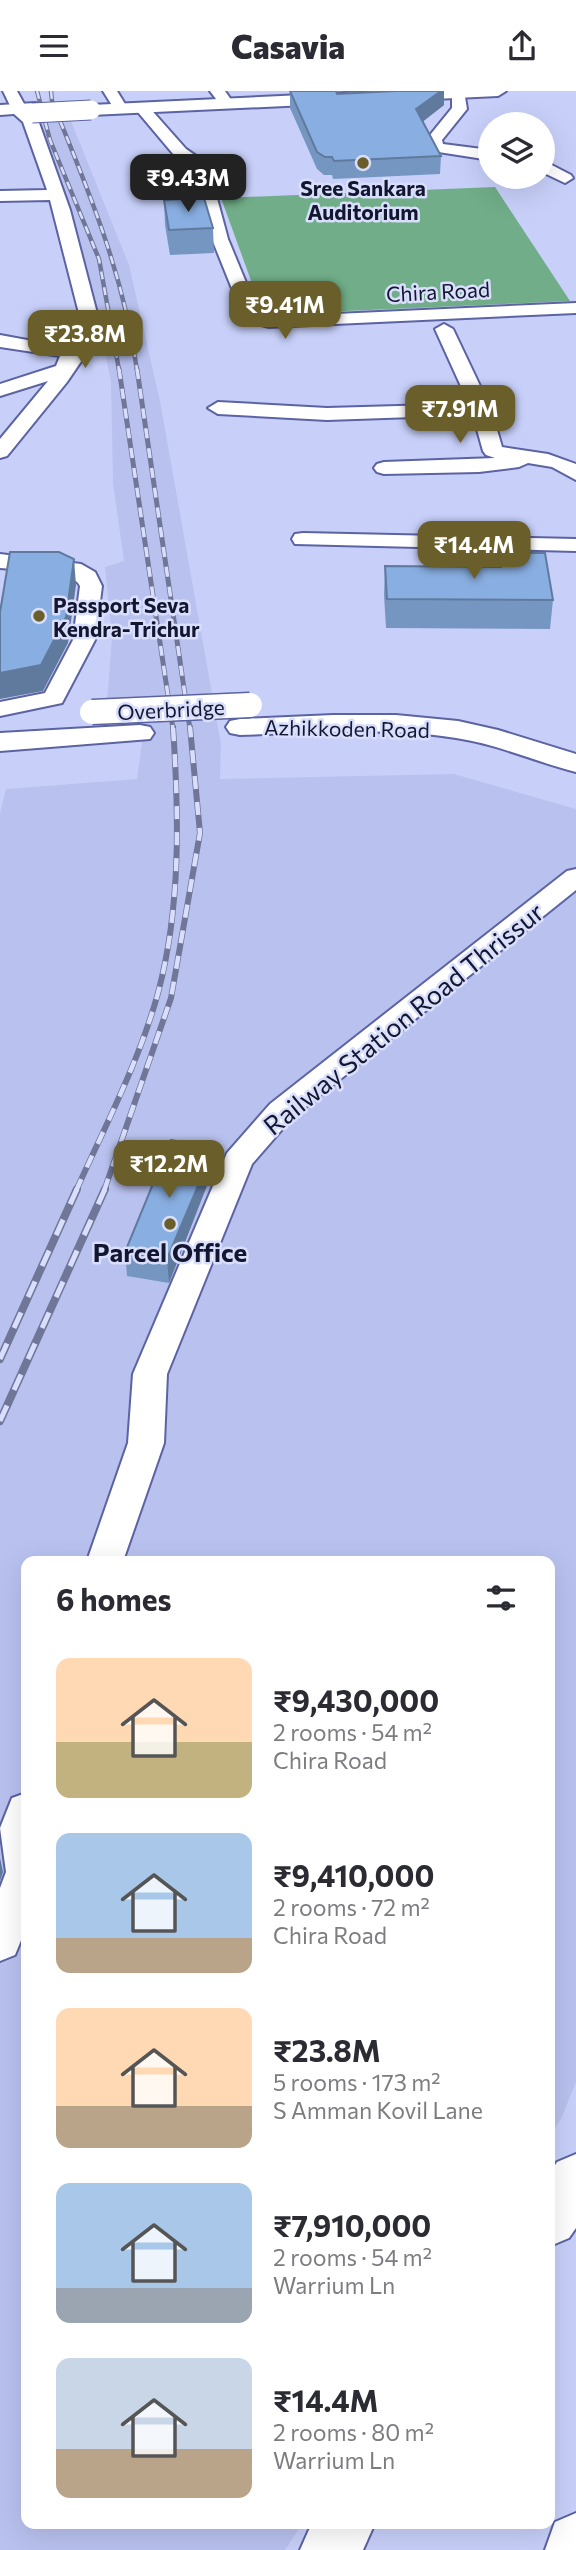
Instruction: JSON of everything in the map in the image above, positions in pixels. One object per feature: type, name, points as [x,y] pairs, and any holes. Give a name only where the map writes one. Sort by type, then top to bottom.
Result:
[{"type":"main road","points":[[0,113],[142,108],[222,98],[395,91]]},
{"type":"main road","points":[[91,108],[114,98],[498,91]]},
{"type":"main road","points":[[0,742],[140,733],[245,716],[372,703],[430,708],[476,718],[576,748]]},
{"type":"main road","name":"Overbridge","points":[[0,719],[92,712],[245,716]]},
{"type":"main road","name":"Azhikkoden Road","points":[[245,716],[435,728],[486,736],[576,763]]},
{"type":"main road","points":[[555,2212],[576,2181]]},
{"type":"main road","points":[[330,2550],[342,2529]]},
{"type":"main road","points":[[575,2550],[576,2543]]},
{"type":"street","points":[[0,452],[88,338],[91,325],[57,195],[27,111],[10,91]]},
{"type":"street","points":[[458,93],[460,109],[434,140],[437,148],[478,153]]},
{"type":"street","name":"Chira Road","points":[[142,108],[180,152],[196,163],[204,176],[219,239],[251,317],[269,322],[576,308]]},
{"type":"street","points":[[555,172],[565,178]]},
{"type":"street","points":[[0,196],[57,195]]},
{"type":"street","points":[[444,329],[481,409],[493,451],[564,465],[576,474]]},
{"type":"street","points":[[0,341],[67,352],[69,356],[65,369]]},
{"type":"street","points":[[0,390],[65,369]]},
{"type":"street","points":[[218,408],[327,414],[481,409]]},
{"type":"street","points":[[384,468],[479,466],[539,459]]},
{"type":"street","points":[[303,539],[576,545]]},
{"type":"street","points":[[0,561],[73,569],[87,577],[91,586],[84,640],[54,698],[0,709]]},
{"type":"street","name":"Railway Station Road Thrissur","points":[[106,1556],[146,1443],[150,1374],[193,1275],[238,1160],[281,1111],[576,877]]},
{"type":"street","points":[[21,1826],[21,1843]]},
{"type":"street","points":[[0,1941],[21,1885]]},
{"type":"shaded area","points":[[69,116],[129,265],[160,401],[221,744],[220,779],[454,774],[576,809],[576,2082],[555,2128],[555,1556],[21,1556],[21,2529],[299,2529],[285,2550],[0,2550],[0,813],[6,789],[137,779],[144,727],[105,727],[112,638],[105,567],[124,561],[113,484],[111,382],[94,296],[33,118]]},
{"type":"shaded area","points":[[496,189],[570,301],[278,314],[261,308],[221,198]]},
{"type":"building","points":[[290,91],[336,91],[337,94],[441,91],[416,109],[441,156],[334,161],[332,157],[325,157],[317,152]]},
{"type":"building","points":[[204,198],[213,228],[169,230],[164,200]]},
{"type":"building","name":"Passport Seva Kendra-Trichur","points":[[10,552],[59,552],[74,559],[66,617],[41,665],[0,673],[0,612]]},
{"type":"building","points":[[499,553],[545,553],[553,600],[387,599],[385,566],[501,567]]},
{"type":"building","name":"Parcel Office","points":[[171,1140],[212,1147],[195,1193],[167,1259],[125,1252]]},
{"type":"railway","points":[[37,91],[50,140],[99,259],[119,370]]},
{"type":"railway","points":[[51,91],[52,101],[114,266],[137,370]]},
{"type":"railway","points":[[119,369],[173,729]]},
{"type":"railway","points":[[137,369],[190,729]]},
{"type":"railway","points":[[76,1191],[141,1044],[158,993],[165,961],[171,928],[176,861],[173,727]]},
{"type":"railway","points":[[104,1191],[171,998],[200,833],[190,727]]},
{"type":"railway","points":[[0,1359],[77,1189]]},
{"type":"railway","points":[[0,1421],[105,1189]]},
{"type":"place","name":"Sree Sankara Auditorium","points":[[363,163]]},
{"type":"place","name":"Passport Seva Kendra-Trichur","points":[[39,616]]},
{"type":"place","name":"Parcel Office","points":[[170,1224]]}]
